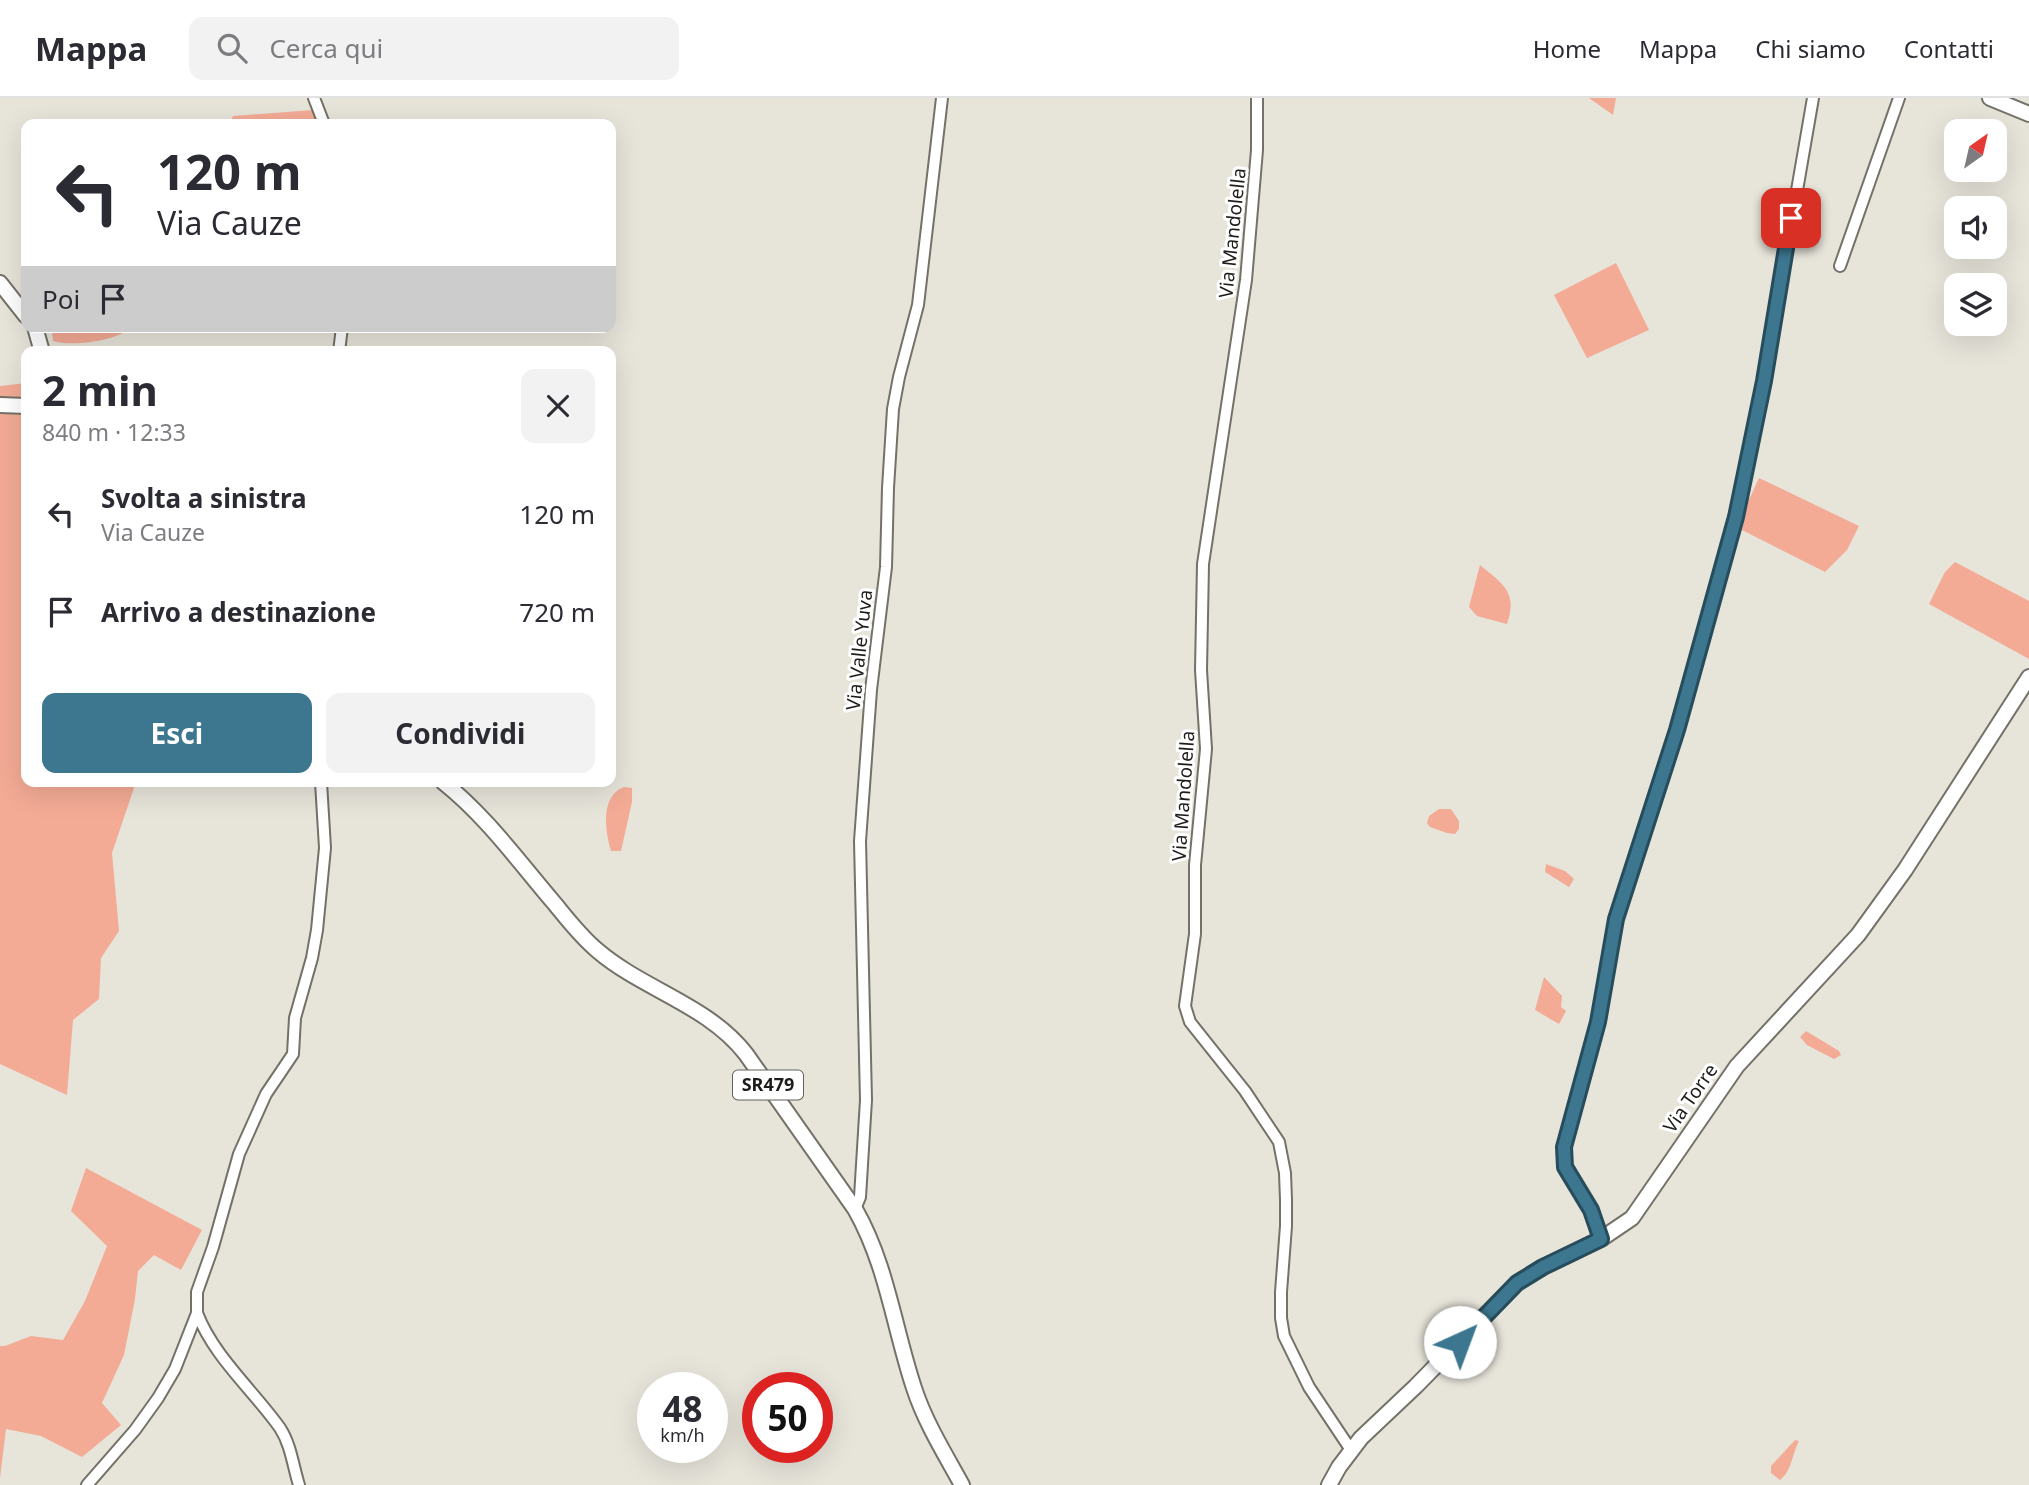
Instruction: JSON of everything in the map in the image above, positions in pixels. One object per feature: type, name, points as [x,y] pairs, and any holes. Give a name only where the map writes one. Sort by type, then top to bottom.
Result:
[{"type":"main road","points":[[1990,98],[2029,114]]},
{"type":"main road","points":[[0,283],[21,310]]},
{"type":"main road","points":[[0,405],[21,407]]},
{"type":"main road","name":"Via Torre","points":[[1329,1485],[1351,1450],[1517,1283],[1543,1267],[1601,1239],[1632,1218],[1737,1066],[1858,935],[1905,870],[2029,677]]},
{"type":"main road","name":"SR479","points":[[448,787],[484,822],[597,951],[711,1021],[736,1042],[855,1209],[879,1260],[915,1391],[962,1485]]},
{"type":"street","points":[[314,98],[322,119]]},
{"type":"street","name":"Via Valle Yuva","points":[[855,1209],[860,1196],[866,1100],[860,841],[871,690],[886,567],[893,409],[918,305],[942,98]]},
{"type":"street","name":"Via Mandolella","points":[[1258,98],[1247,280],[1203,564],[1201,670],[1206,749],[1195,865],[1195,934],[1185,1006],[1190,1022],[1245,1091],[1279,1142],[1285,1173],[1286,1226],[1281,1292],[1284,1336],[1309,1387],[1351,1450]]},
{"type":"street","points":[[1601,1239],[1591,1210],[1565,1167],[1564,1147],[1598,1022],[1616,919],[1677,730],[1736,517],[1764,381],[1813,98]]},
{"type":"street","points":[[1840,266],[1899,98]]},
{"type":"street","points":[[299,1485],[293,1457],[281,1430],[203,1329],[197,1313],[197,1292],[214,1247],[239,1154],[266,1094],[293,1054],[295,1018],[317,930],[325,848],[321,787]]},
{"type":"street","points":[[87,1485],[128,1439],[158,1398],[175,1369],[197,1313]]},
{"type":"shaded area","points":[[1589,98],[1616,98],[1613,115]]},
{"type":"shaded area","points":[[313,110],[317,119],[232,119],[233,116]]},
{"type":"shaded area","points":[[1616,263],[1649,330],[1587,358],[1554,295]]},
{"type":"shaded area","points":[[52,333],[123,333],[94,342],[53,341]]},
{"type":"shaded area","points":[[21,384],[21,401],[0,400],[0,386]]},
{"type":"shaded area","points":[[0,411],[21,413],[21,787],[134,787],[112,853],[119,931],[101,958],[99,999],[73,1020],[67,1095],[0,1064]]},
{"type":"shaded area","points":[[1759,478],[1859,526],[1847,550],[1825,572],[1742,530],[1748,502]]},
{"type":"shaded area","points":[[1955,562],[2029,601],[2029,659],[1929,604],[1945,572]]},
{"type":"shaded area","points":[[1480,565],[1502,584],[1509,596],[1511,604],[1507,624],[1477,616],[1469,607]]},
{"type":"shaded area","points":[[624,787],[632,788],[632,802],[621,851],[611,851],[606,815],[611,798]]},
{"type":"shaded area","points":[[1439,809],[1451,809],[1459,821],[1459,829],[1455,834],[1430,827],[1427,823],[1429,816]]},
{"type":"shaded area","points":[[1546,864],[1565,871],[1574,879],[1569,887],[1545,872]]},
{"type":"shaded area","points":[[1544,977],[1562,996],[1561,1007],[1566,1011],[1559,1024],[1535,1010]]},
{"type":"shaded area","points":[[1806,1031],[1839,1051],[1841,1055],[1834,1059],[1807,1045],[1800,1037]]},
{"type":"shaded area","points":[[86,1168],[202,1230],[181,1270],[154,1255],[138,1271],[124,1355],[102,1403],[121,1425],[82,1457],[41,1436],[6,1429],[0,1478],[0,1346],[31,1336],[63,1340],[85,1301],[107,1246],[71,1211]]},
{"type":"shaded area","points":[[1795,1440],[1799,1441],[1787,1472],[1780,1480],[1771,1473],[1771,1466]]},
{"type":"route","points":[[1460,1342],[1517,1283],[1543,1267],[1601,1239],[1591,1210],[1565,1167],[1564,1147],[1598,1022],[1616,919],[1677,730],[1727,555],[1764,381],[1791,218]]}]
